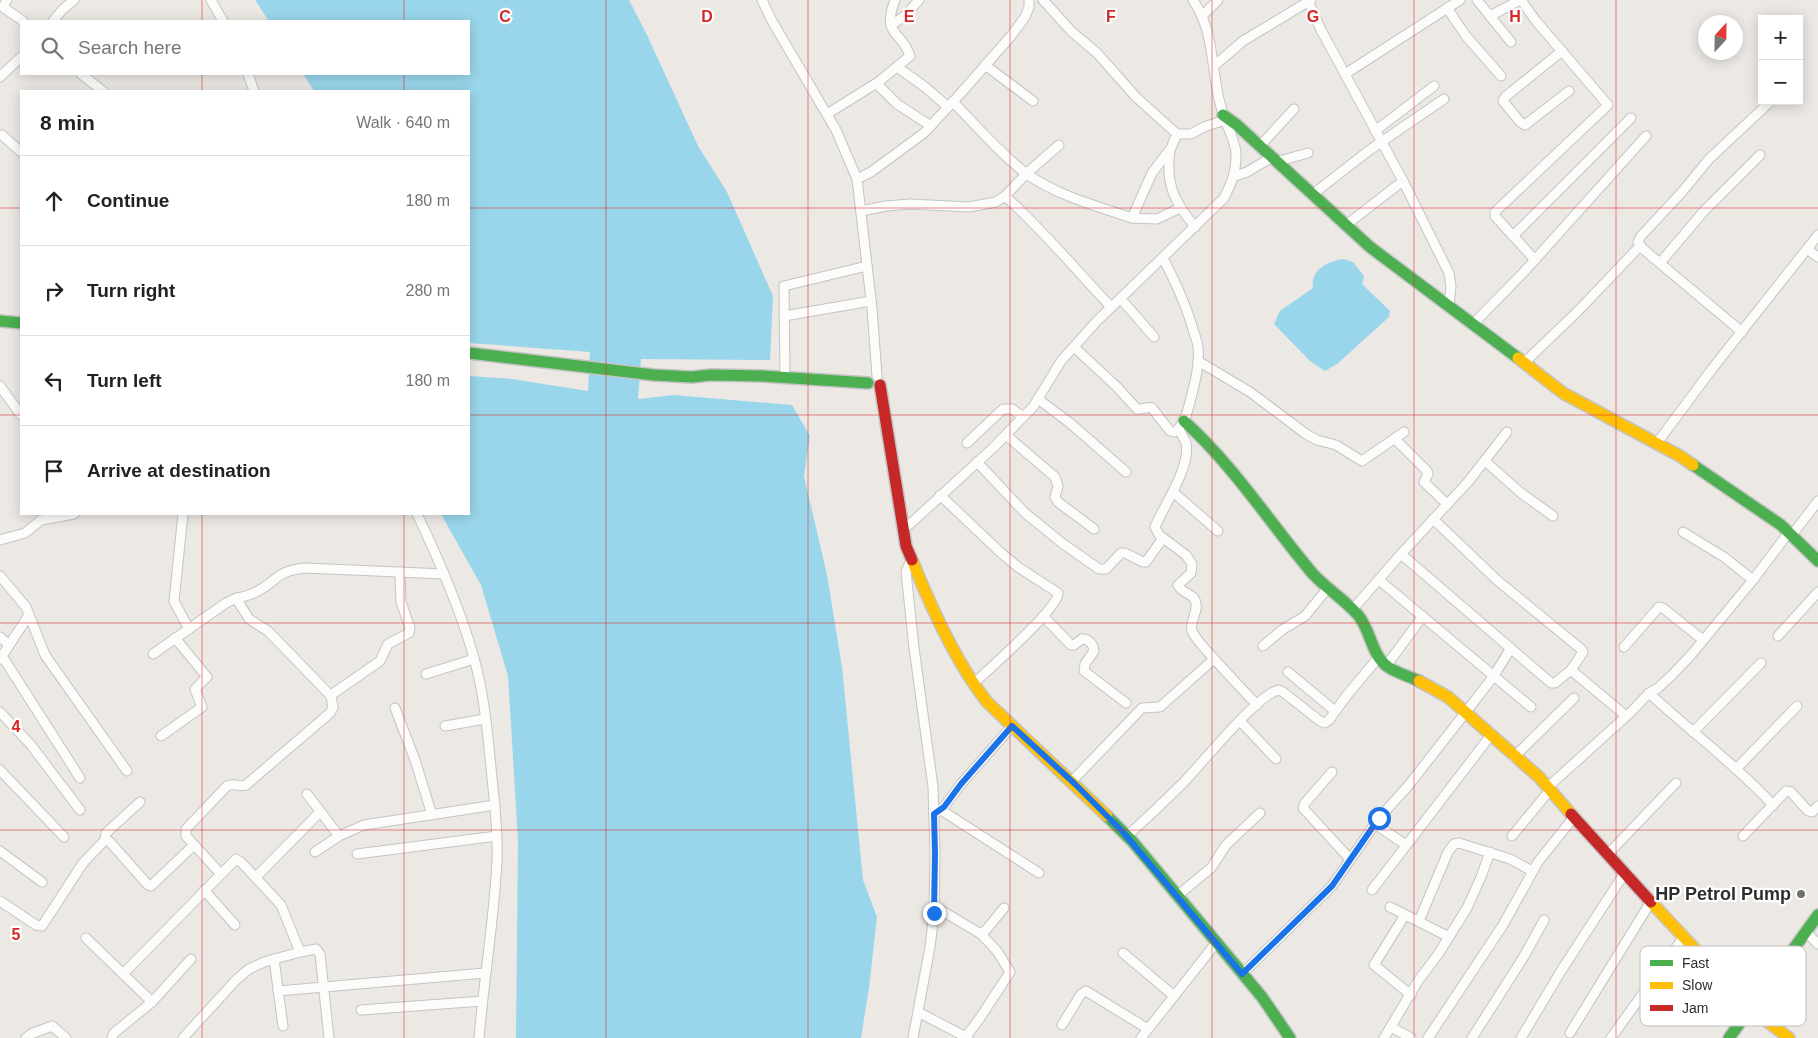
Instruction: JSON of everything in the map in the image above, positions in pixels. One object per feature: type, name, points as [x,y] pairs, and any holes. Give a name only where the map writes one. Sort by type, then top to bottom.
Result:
[{"type":"main road","points":[[1224,118],[1238,125],[1370,247],[1563,393],[1657,443],[1736,493],[1790,533],[1818,561]]},
{"type":"main road","points":[[0,320],[20,323]]},
{"type":"main road","points":[[470,353],[654,375],[692,377],[732,375],[875,382],[902,528],[912,560],[952,646],[973,684],[987,702],[1072,781],[1127,836],[1273,1012],[1289,1037]]},
{"type":"main road","points":[[1181,425],[1203,437],[1327,589],[1353,609],[1367,627],[1378,657],[1386,666],[1438,691],[1466,712],[1514,757],[1539,777],[1607,856],[1691,946]]},
{"type":"main road","points":[[1796,946],[1818,915]]},
{"type":"main road","points":[[1730,1038],[1739,1026]]},
{"type":"main road","points":[[1773,1026],[1789,1038]]},
{"type":"street","points":[[7,0],[4,8],[22,20]]},
{"type":"street","points":[[53,20],[74,0]]},
{"type":"street","points":[[211,0],[222,20]]},
{"type":"street","points":[[762,0],[772,21],[836,130],[858,179],[871,301],[875,382]]},
{"type":"street","points":[[827,114],[880,81],[911,55],[891,26],[890,13],[895,0]]},
{"type":"street","points":[[891,26],[905,16],[919,0]]},
{"type":"street","points":[[858,179],[888,160],[930,126],[1025,17],[1029,7],[1029,0]]},
{"type":"street","points":[[1043,0],[1072,32],[1097,53],[1136,97],[1177,134]]},
{"type":"street","points":[[902,528],[910,524],[1006,435],[1038,399],[1061,361],[1111,308],[1224,198],[1235,176],[1236,152],[1224,118],[1203,15],[1193,0]]},
{"type":"street","points":[[1203,15],[1218,0]]},
{"type":"street","points":[[1345,74],[1460,0]]},
{"type":"street","points":[[1477,0],[1511,42]]},
{"type":"street","points":[[1490,16],[1520,0],[1607,103],[1608,107],[1495,212],[1495,216],[1535,260]]},
{"type":"street","points":[[1214,65],[1243,41],[1307,1],[1403,181],[1449,273],[1451,287],[1449,305]]},
{"type":"street","points":[[1447,8],[1466,36],[1500,76]]},
{"type":"street","points":[[1562,51],[1505,97],[1503,101],[1520,122],[1525,125],[1569,91]]},
{"type":"street","points":[[0,77],[20,59]]},
{"type":"street","points":[[985,65],[1033,101]]},
{"type":"street","points":[[897,67],[950,105],[1027,173],[1057,191],[1132,218],[1157,219],[1180,208]]},
{"type":"street","points":[[82,75],[102,90]]},
{"type":"street","points":[[248,75],[254,90]]},
{"type":"street","points":[[880,81],[881,89],[891,99],[930,126]]},
{"type":"street","points":[[1375,131],[1434,86]]},
{"type":"street","points":[[1313,194],[1361,156],[1444,99]]},
{"type":"street","points":[[1742,332],[1640,246],[1638,242],[1641,236],[1682,192],[1709,159],[1767,105]]},
{"type":"street","points":[[1260,146],[1294,109]]},
{"type":"street","points":[[1177,134],[1191,134],[1204,126],[1224,118]]},
{"type":"street","points":[[1513,236],[1631,118]]},
{"type":"street","points":[[1132,218],[1152,173],[1171,148],[1177,134]]},
{"type":"street","points":[[2,135],[20,151]]},
{"type":"street","points":[[1473,324],[1535,260],[1646,136]]},
{"type":"street","points":[[861,210],[910,204],[968,207],[989,204],[1005,196],[1027,173],[1059,145]]},
{"type":"street","points":[[1171,148],[1168,175],[1173,194],[1180,208],[1195,227]]},
{"type":"street","points":[[1235,176],[1274,159],[1308,154]]},
{"type":"street","points":[[1660,263],[1704,211],[1760,155]]},
{"type":"street","points":[[1346,225],[1403,181]]},
{"type":"street","points":[[1005,196],[1032,220],[1111,308]]},
{"type":"street","points":[[1657,443],[1712,369],[1818,235]]},
{"type":"street","points":[[1524,363],[1579,310],[1640,246]]},
{"type":"street","points":[[1807,249],[1818,257]]},
{"type":"street","points":[[1074,347],[1117,387],[1137,409],[1152,408],[1170,431],[1174,432],[1181,425],[1190,400],[1198,361],[1198,348],[1190,315],[1178,286],[1162,258]]},
{"type":"street","points":[[785,377],[784,286],[867,266]]},
{"type":"street","points":[[1121,299],[1154,337]]},
{"type":"street","points":[[784,316],[871,301]]},
{"type":"street","points":[[1198,361],[1250,392],[1306,434],[1317,440],[1336,445],[1362,461],[1404,432]]},
{"type":"street","points":[[0,386],[20,414]]},
{"type":"street","points":[[1038,399],[1070,423],[1126,472]]},
{"type":"street","points":[[967,443],[1003,409],[1012,409],[1023,417]]},
{"type":"street","points":[[1181,425],[1186,444],[1186,453],[1173,492],[1155,527],[1159,535],[1191,560],[1191,573],[1178,585],[1180,589],[1194,598],[1196,602],[1191,626],[1193,632],[1214,659],[1257,705]]},
{"type":"street","points":[[1353,609],[1485,461],[1507,432]]},
{"type":"street","points":[[1006,435],[1055,477],[1058,486],[1055,498],[1058,502],[1094,529]]},
{"type":"street","points":[[1394,439],[1427,471],[1425,482],[1447,504]]},
{"type":"street","points":[[1485,461],[1522,493],[1553,516]]},
{"type":"street","points":[[977,462],[1025,513],[1098,569],[1106,569],[1116,556],[1121,553],[1146,562],[1163,538]]},
{"type":"street","points":[[1173,492],[1218,532]]},
{"type":"street","points":[[940,495],[1018,567],[1058,593],[1054,605],[973,684]]},
{"type":"street","points":[[1512,836],[1549,788],[1649,693],[1658,688],[1672,675],[1818,502]]},
{"type":"street","points":[[0,540],[25,534],[41,520],[68,515]]},
{"type":"street","points":[[183,515],[174,601],[189,629]]},
{"type":"street","points":[[417,515],[444,574],[474,659],[485,719],[495,805],[497,836],[494,906],[478,1038]]},
{"type":"street","points":[[1401,554],[1551,683],[1555,683],[1571,670],[1582,656],[1583,652],[1581,649],[1498,581],[1433,519]]},
{"type":"street","points":[[1683,532],[1724,557],[1753,580]]},
{"type":"street","points":[[912,560],[906,572],[914,648],[937,812],[934,906],[930,947],[913,1038]]},
{"type":"street","points":[[153,654],[236,598],[259,591],[282,573],[290,570],[305,568],[444,574]]},
{"type":"street","points":[[331,696],[378,662],[386,646],[410,632],[401,602],[400,572]]},
{"type":"street","points":[[0,576],[22,602],[45,655],[127,772]]},
{"type":"street","points":[[1379,580],[1530,708]]},
{"type":"street","points":[[1262,646],[1282,630],[1305,616],[1327,589]]},
{"type":"street","points":[[1778,636],[1818,592]]},
{"type":"street","points":[[220,873],[185,834],[187,826],[227,786],[232,784],[246,786],[330,713],[333,708],[331,696],[268,631],[249,619],[236,598]]},
{"type":"street","points":[[1624,647],[1656,609],[1660,607],[1703,640]]},
{"type":"street","points":[[29,615],[1,657],[80,778]]},
{"type":"street","points":[[1043,616],[1071,645],[1074,646],[1082,639],[1087,640],[1094,651],[1085,664],[1084,671],[1126,703]]},
{"type":"street","points":[[1386,666],[1423,616]]},
{"type":"street","points":[[0,637],[9,645]]},
{"type":"street","points":[[160,736],[202,707],[195,689],[207,677],[176,638]]},
{"type":"street","points":[[1242,974],[1332,886],[1375,824],[1408,786],[1466,712],[1511,648]]},
{"type":"street","points":[[1127,836],[1184,782],[1257,705],[1273,692],[1280,690],[1322,722],[1327,722],[1378,657]]},
{"type":"street","points":[[426,674],[474,659]]},
{"type":"street","points":[[1072,781],[1142,708],[1160,707],[1214,659]]},
{"type":"street","points":[[1693,732],[1761,663]]},
{"type":"street","points":[[1571,670],[1626,716]]},
{"type":"street","points":[[1288,672],[1335,711]]},
{"type":"street","points":[[1649,693],[1736,769],[1773,805]]},
{"type":"street","points":[[1514,757],[1574,698]]},
{"type":"street","points":[[1736,769],[1797,706]]},
{"type":"street","points":[[395,708],[415,760],[432,815]]},
{"type":"street","points":[[0,712],[31,745],[80,810]]},
{"type":"street","points":[[445,726],[485,719]]},
{"type":"street","points":[[1240,722],[1276,759]]},
{"type":"street","points":[[937,812],[1012,726]]},
{"type":"street","points":[[1372,890],[1491,735]]},
{"type":"street","points":[[0,770],[64,837]]},
{"type":"street","points":[[1332,772],[1305,803],[1303,808],[1350,859]]},
{"type":"street","points":[[1607,856],[1676,783]]},
{"type":"street","points":[[1743,836],[1788,791],[1808,811],[1814,811],[1818,806]]},
{"type":"street","points":[[307,794],[339,836]]},
{"type":"street","points":[[0,901],[36,925],[42,926],[83,862],[104,840],[106,833],[140,802]]},
{"type":"street","points":[[315,852],[339,836],[364,825],[495,805]]},
{"type":"street","points":[[256,877],[320,812]]},
{"type":"street","points":[[937,812],[1039,873]]},
{"type":"street","points":[[1177,896],[1211,868],[1226,845],[1260,813]]},
{"type":"street","points":[[1428,1038],[1503,925],[1532,871],[1574,817]]},
{"type":"street","points":[[1375,824],[1406,846]]},
{"type":"street","points":[[357,854],[497,836]]},
{"type":"street","points":[[104,840],[110,841],[148,885],[151,886],[194,844]]},
{"type":"street","points":[[1419,922],[1452,845],[1459,843],[1490,852],[1510,859],[1532,871]]},
{"type":"street","points":[[0,851],[42,882]]},
{"type":"street","points":[[1384,1038],[1418,981],[1449,937],[1474,894],[1490,852]]},
{"type":"street","points":[[123,974],[220,873],[236,859],[256,877],[281,905],[300,952]]},
{"type":"street","points":[[1521,1038],[1561,971],[1624,874]]},
{"type":"street","points":[[204,890],[234,925]]},
{"type":"street","points":[[1570,1033],[1650,903]]},
{"type":"street","points":[[918,1012],[966,1038],[1010,972],[997,951],[981,934],[934,906]]},
{"type":"street","points":[[1390,907],[1449,937]]},
{"type":"street","points":[[981,934],[1004,908]]},
{"type":"street","points":[[1405,915],[1374,965],[1411,995]]},
{"type":"street","points":[[1472,1038],[1523,958],[1544,920]]},
{"type":"street","points":[[1806,932],[1818,944]]},
{"type":"street","points":[[86,938],[152,1002]]},
{"type":"street","points":[[1677,946],[1683,938]]},
{"type":"street","points":[[1141,1038],[1216,943]]},
{"type":"street","points":[[183,1038],[244,973],[274,959],[314,949],[319,952],[330,1038]]},
{"type":"street","points":[[1123,953],[1174,996]]},
{"type":"street","points":[[112,1038],[114,1033],[152,1002],[191,959]]},
{"type":"street","points":[[274,959],[283,1026]]},
{"type":"street","points":[[278,991],[485,973]]},
{"type":"street","points":[[1062,1025],[1081,994],[1086,991],[1148,1029]]},
{"type":"street","points":[[1611,1038],[1640,998]]},
{"type":"street","points":[[361,1010],[482,1001]]},
{"type":"street","points":[[26,1038],[31,1034],[52,1026],[66,1038]]},
{"type":"street","points":[[1391,1027],[1412,1038]]},
{"type":"water","points":[[255,0],[629,0],[698,146],[727,192],[773,296],[770,360],[641,359],[638,399],[674,395],[792,405],[810,436],[804,476],[827,575],[842,667],[863,880],[877,917],[861,1038],[516,1038],[518,840],[508,676],[481,585],[442,515],[470,515],[470,376],[512,379],[588,391],[590,352],[470,343],[470,90],[313,90],[304,75],[470,75],[470,20],[268,20]]},
{"type":"water","points":[[1344,259],[1353,262],[1364,276],[1362,284],[1390,311],[1389,317],[1337,364],[1325,371],[1310,361],[1274,324],[1280,311],[1313,288],[1314,276],[1322,267]]},
{"type":"traffic: fast","points":[[1223,115],[1237,125],[1370,247],[1518,358]]},
{"type":"traffic: fast","points":[[0,321],[20,323]]},
{"type":"traffic: fast","points":[[470,353],[654,375],[692,377],[711,375],[762,376],[868,383]]},
{"type":"traffic: fast","points":[[1184,421],[1219,457],[1313,574],[1358,615],[1382,662],[1395,671],[1419,681]]},
{"type":"traffic: fast","points":[[1693,465],[1781,525],[1818,561]]},
{"type":"traffic: fast","points":[[1107,816],[1132,841],[1262,997],[1290,1038]]},
{"type":"traffic: fast","points":[[1796,946],[1818,915]]},
{"type":"traffic: fast","points":[[1729,1038],[1738,1026]]},
{"type":"traffic: slow","points":[[1518,358],[1563,393],[1680,456],[1693,465]]},
{"type":"traffic: slow","points":[[912,560],[945,634],[965,670],[987,702],[1107,816]]},
{"type":"traffic: slow","points":[[1419,681],[1448,697],[1539,777],[1571,814]]},
{"type":"traffic: slow","points":[[1651,902],[1692,946]]},
{"type":"traffic: slow","points":[[1773,1026],[1789,1038]]},
{"type":"traffic: jam","points":[[880,385],[906,546],[912,560]]},
{"type":"traffic: jam","points":[[1571,814],[1651,902]]},
{"type":"place","name":"HP Petrol Pump","points":[[1801,894]]},
{"type":"route","points":[[934,913],[934,814],[944,807],[961,784],[1012,726],[1105,812],[1141,852],[1242,974],[1332,886],[1379,818]]}]
